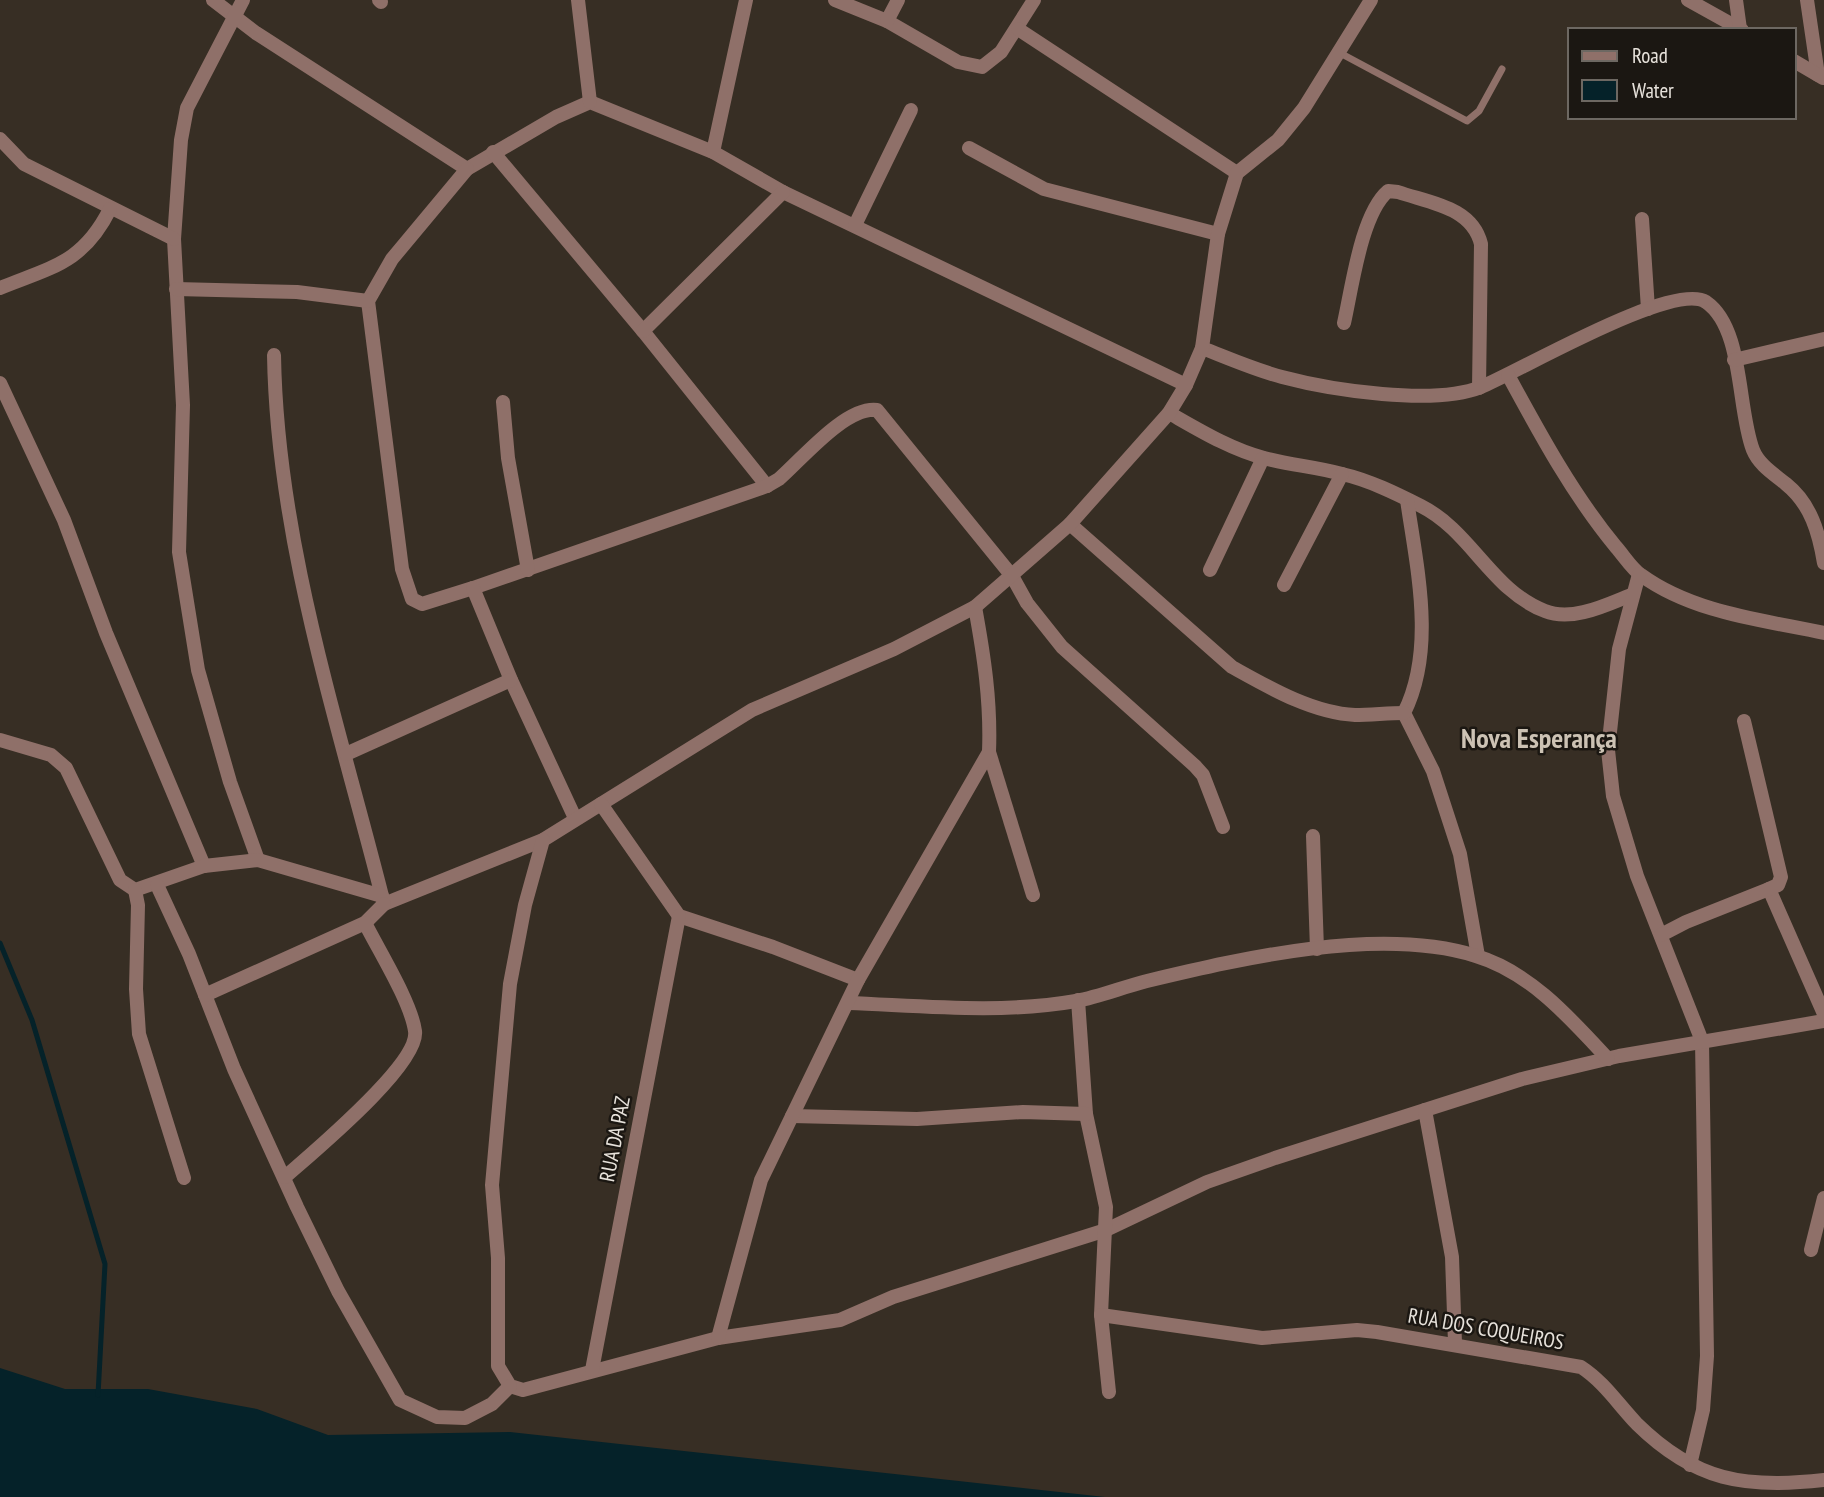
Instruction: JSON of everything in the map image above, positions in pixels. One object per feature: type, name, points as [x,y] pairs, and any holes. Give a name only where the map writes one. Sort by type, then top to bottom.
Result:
[{"type":"street","points":[[213,0],[233,17],[467,169]]},
{"type":"street","points":[[243,0],[192,97],[183,122],[174,239],[183,405],[179,552],[201,682],[230,782],[258,860]]},
{"type":"street","points":[[578,0],[590,102]]},
{"type":"street","points":[[713,152],[746,0]]},
{"type":"street","points":[[835,0],[887,21],[935,51],[971,67],[982,67],[992,62],[1018,29],[1034,0]]},
{"type":"street","points":[[887,21],[898,0]]},
{"type":"street","points":[[205,995],[365,923],[383,900],[543,840],[752,710],[894,649],[975,607],[1012,576],[1070,524],[1169,413],[1186,385],[1202,348],[1218,234],[1237,173],[1278,140],[1340,52],[1371,0]]},
{"type":"street","points":[[1688,0],[1739,28]]},
{"type":"street","points":[[1736,0],[1741,28]]},
{"type":"street","points":[[1807,0],[1817,18],[1821,77]]},
{"type":"street","points":[[1018,29],[1237,173]]},
{"type":"street","points":[[1796,62],[1821,77]]},
{"type":"street","points":[[1186,385],[783,192],[713,152],[590,102],[493,152],[467,169],[392,259],[368,301],[402,569],[408,594],[422,604],[528,570],[766,486],[779,479],[850,415],[865,408],[877,410],[887,417],[1012,576],[1027,603],[1062,647],[1191,761],[1203,775],[1223,827]]},
{"type":"street","points":[[855,225],[911,110]]},
{"type":"street","points":[[0,139],[24,164],[174,239]]},
{"type":"street","points":[[969,148],[1044,189],[1218,234]]},
{"type":"street","points":[[493,152],[643,331],[766,486]]},
{"type":"street","points":[[1344,323],[1365,233],[1378,199],[1388,191],[1398,192],[1469,218],[1478,231],[1480,244],[1479,388]]},
{"type":"street","points":[[643,331],[783,192]]},
{"type":"street","points":[[0,288],[75,255],[94,237],[110,209]]},
{"type":"street","points":[[1643,219],[1648,309]]},
{"type":"street","points":[[176,289],[297,292],[368,301]]},
{"type":"street","points":[[1202,348],[1283,377],[1368,393],[1459,394],[1508,375],[1591,333],[1648,309],[1683,298],[1703,300],[1720,315],[1729,333],[1747,434],[1754,454],[1768,470],[1789,486],[1809,510],[1820,536],[1824,563]]},
{"type":"street","points":[[1734,360],[1824,339]]},
{"type":"street","points":[[274,355],[279,441],[306,597],[383,900]]},
{"type":"street","points":[[1508,375],[1537,430],[1602,530],[1639,574],[1677,596],[1726,613],[1824,633]]},
{"type":"street","points":[[0,383],[64,520],[106,633],[204,866]]},
{"type":"street","points":[[503,402],[508,458],[528,570]]},
{"type":"street","points":[[1169,413],[1223,443],[1263,458],[1342,474],[1439,516],[1456,529],[1507,587],[1547,613],[1567,615],[1631,596]]},
{"type":"street","points":[[1210,570],[1263,458]]},
{"type":"street","points":[[1284,585],[1342,474]]},
{"type":"street","points":[[1404,713],[1418,685],[1421,650],[1418,583],[1407,500]]},
{"type":"street","points":[[1070,524],[1232,667],[1321,708],[1352,715],[1404,713]]},
{"type":"street","points":[[1639,574],[1619,649],[1608,750],[1613,796],[1637,876],[1702,1041],[1707,1356],[1703,1410],[1690,1465]]},
{"type":"street","points":[[473,588],[511,680],[575,818]]},
{"type":"street","points":[[975,607],[991,715],[989,752],[1033,895]]},
{"type":"street","points":[[346,754],[511,680]]},
{"type":"street","points":[[1404,713],[1433,771],[1460,854],[1478,956]]},
{"type":"street","points":[[1661,935],[1686,922],[1778,885],[1780,864],[1744,721]]},
{"type":"street","points":[[0,740],[51,755],[66,768],[120,880],[135,890],[138,905],[136,1015],[139,1034],[184,1178]]},
{"type":"street","points":[[718,1338],[761,1180],[858,980],[989,752]]},
{"type":"street","points":[[601,804],[679,916],[773,947],[858,980]]},
{"type":"street","points":[[1313,835],[1317,949]]},
{"type":"street","points":[[543,840],[525,905],[510,984],[492,1185],[498,1258],[498,1366],[510,1386],[523,1390],[718,1338],[840,1320],[893,1297],[1106,1230],[1207,1182],[1522,1079],[1608,1059],[1824,1021]]},
{"type":"street","points":[[135,890],[204,866],[258,860],[383,900]]},
{"type":"street","points":[[157,884],[234,1069],[338,1291],[400,1400],[437,1417],[465,1418],[492,1404],[510,1386]]},
{"type":"street","points":[[1769,889],[1824,1014]]},
{"type":"street","name":"RUA DA PAZ","points":[[592,1370],[679,916]]},
{"type":"street","points":[[285,1177],[366,1104],[400,1066],[415,1042],[415,1029],[365,923]]},
{"type":"street","points":[[849,1003],[1020,1008],[1078,1000],[1200,969],[1317,949],[1385,944],[1437,947],[1478,956],[1521,979],[1563,1010],[1608,1059]]},
{"type":"street","points":[[1078,1000],[1086,1114],[1106,1207],[1101,1315],[1109,1392]]},
{"type":"street","points":[[1425,1110],[1452,1257],[1455,1343]]},
{"type":"street","points":[[792,1116],[917,1119],[1024,1112],[1086,1114]]},
{"type":"street","points":[[1811,1250],[1824,1198]]},
{"type":"street","name":"RUA DOS COQUEIROS","points":[[1101,1315],[1262,1338],[1357,1330],[1455,1343],[1581,1367],[1602,1382],[1637,1423],[1669,1454],[1713,1477],[1797,1483],[1824,1480]]},
{"type":"lane","points":[[1340,52],[1467,121],[1479,111],[1502,69]]},
{"type":"water","points":[[0,1368],[65,1389],[148,1389],[257,1409],[328,1435],[510,1432],[1105,1497],[0,1497]]},
{"type":"waterway","points":[[0,943],[32,1020],[105,1264],[98,1395]]},
{"type":"district","name":"Nova Esperança","points":[[1539,738]]}]
